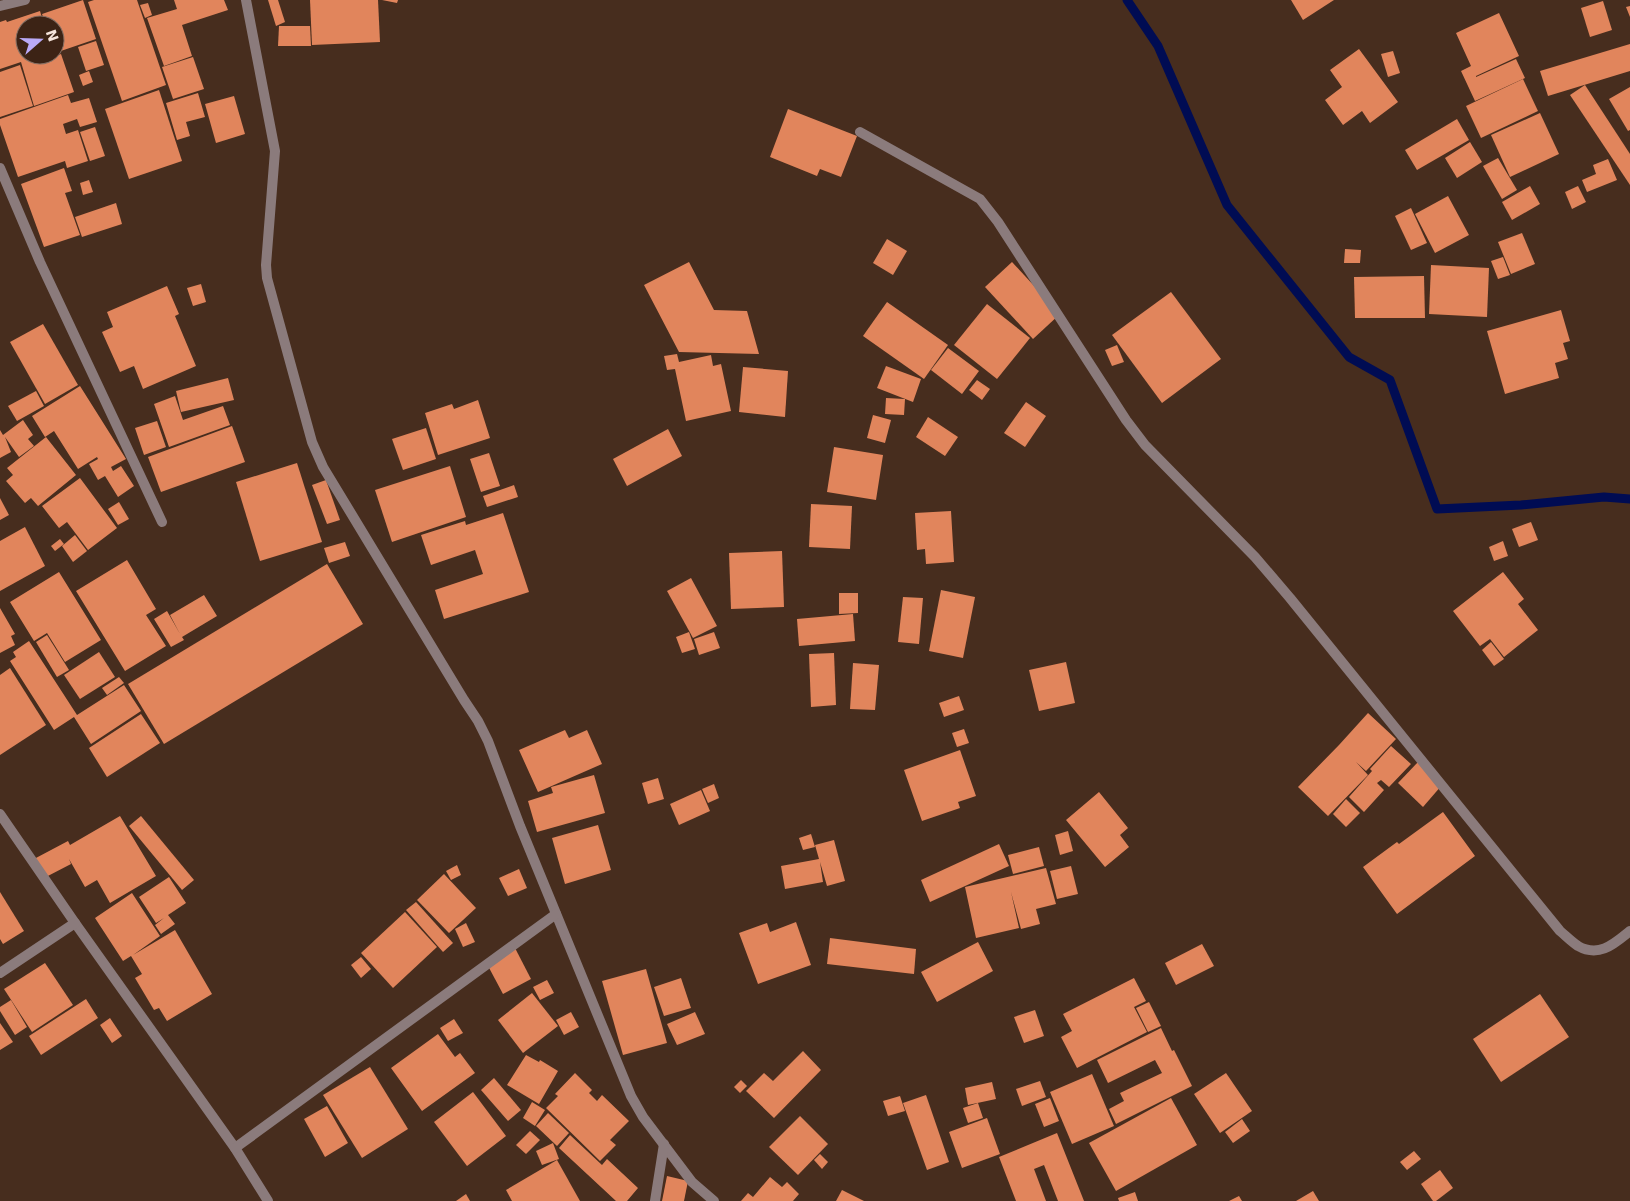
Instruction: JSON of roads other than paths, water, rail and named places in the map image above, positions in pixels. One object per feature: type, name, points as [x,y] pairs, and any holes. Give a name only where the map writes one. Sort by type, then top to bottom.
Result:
[{"type":"street","points":[[0,6],[25,0]]},
{"type":"street","points":[[246,0],[274,151],[266,265],[267,278],[312,442],[323,467],[488,741],[556,914],[631,1096],[642,1117],[692,1182],[714,1201]]},
{"type":"street","points":[[860,132],[980,199],[998,222],[1126,420],[1145,444],[1255,557],[1290,598],[1560,931],[1578,946],[1594,952],[1612,946],[1630,931]]},
{"type":"street","points":[[0,168],[40,262],[162,522]]},
{"type":"street","points":[[0,814],[235,1148],[268,1201]]},
{"type":"street","points":[[235,1148],[556,914]]},
{"type":"street","points":[[0,973],[75,923]]},
{"type":"street","points":[[655,1201],[664,1144]]},
{"type":"waterway","points":[[1127,0],[1158,46],[1227,205],[1349,357],[1390,380],[1437,509],[1521,505],[1604,497],[1630,499]]}]
